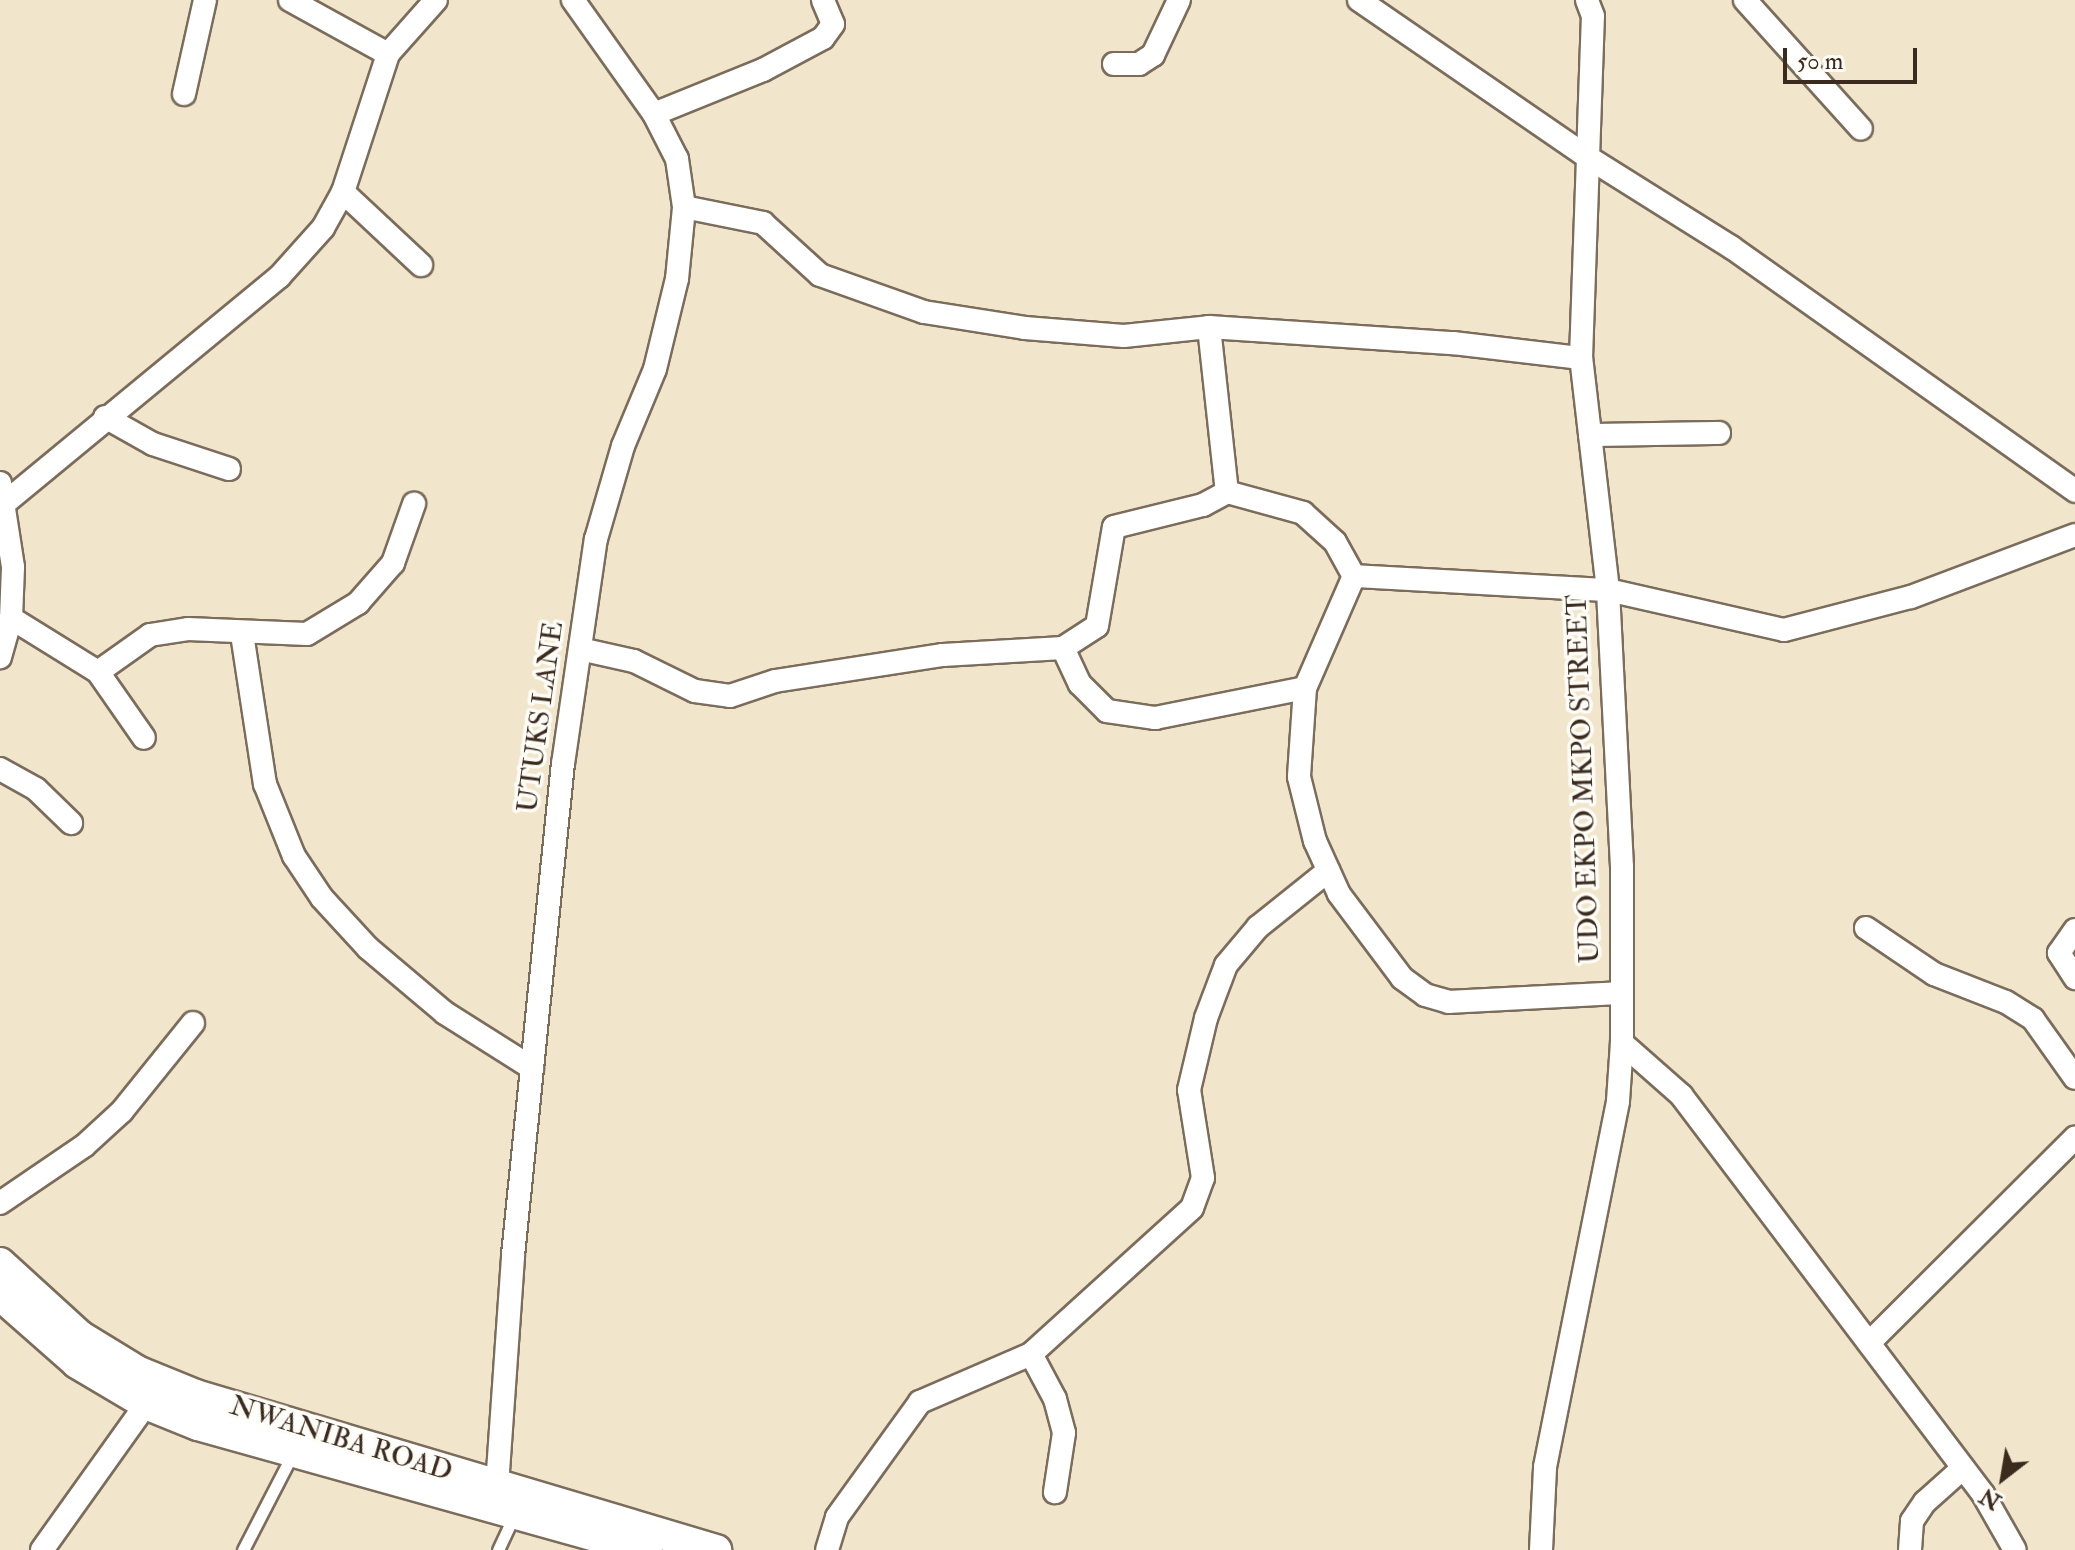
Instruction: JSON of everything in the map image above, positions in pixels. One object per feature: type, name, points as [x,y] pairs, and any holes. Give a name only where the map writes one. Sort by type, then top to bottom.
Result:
[{"type":"main road","name":"NWANIBA ROAD","points":[[0,1263],[57,1318],[139,1372],[300,1440],[497,1486],[716,1550]]},
{"type":"main road","points":[[0,1295],[77,1363],[146,1404],[300,1440],[515,1514],[647,1550]]},
{"type":"street","points":[[184,94],[205,0]]},
{"type":"street","points":[[290,0],[388,54]]},
{"type":"street","points":[[0,657],[11,618],[13,567],[3,493],[105,417],[279,277],[323,228],[343,192],[388,54],[436,0]]},
{"type":"street","name":"UTUKS LANE","points":[[497,1486],[532,1068],[580,649],[596,539],[623,446],[655,369],[677,279],[684,207],[677,159],[654,114],[573,0]]},
{"type":"street","points":[[654,114],[763,70],[823,38],[833,24],[823,0]]},
{"type":"street","points":[[1114,64],[1139,64],[1153,55],[1179,0]]},
{"type":"street","points":[[1359,0],[1589,158],[1731,247],[2075,491]]},
{"type":"street","points":[[1745,0],[1861,129]]},
{"type":"street","name":"UDO EKPO MKPO STREET","points":[[1541,1550],[1545,1467],[1618,1101],[1622,1043],[1622,867],[1608,590],[1581,358],[1594,5]]},
{"type":"street","points":[[343,192],[421,265]]},
{"type":"street","points":[[684,207],[763,223],[820,275],[924,312],[1025,328],[1124,336],[1209,327],[1453,343],[1581,358]]},
{"type":"street","points":[[1209,327],[1227,492]]},
{"type":"street","points":[[105,417],[153,444],[229,469]]},
{"type":"street","points":[[1590,435],[1719,433]]},
{"type":"street","points":[[580,649],[634,661],[695,691],[730,696],[775,681],[943,655],[1063,648],[1097,626],[1114,527],[1203,505],[1227,492],[1303,513],[1335,542],[1354,576]]},
{"type":"street","points":[[98,672],[150,635],[188,629],[242,634],[307,634],[358,603],[393,563],[414,504]]},
{"type":"street","points":[[1354,576],[1608,590],[1784,630],[1911,597],[2075,535]]},
{"type":"street","points":[[1354,576],[1305,688],[1299,777],[1328,871],[1402,978],[1425,995],[1449,1002],[1622,993]]},
{"type":"street","points":[[11,618],[98,672],[144,738]]},
{"type":"street","points":[[242,634],[265,784],[301,866],[368,948],[445,1013],[532,1068]]},
{"type":"street","points":[[1063,648],[1080,684],[1107,711],[1155,718],[1305,688]]},
{"type":"street","points":[[0,769],[36,789],[71,823]]},
{"type":"street","points":[[827,1550],[837,1517],[920,1402],[1031,1354],[1192,1208],[1203,1178],[1189,1090],[1206,1018],[1226,965],[1258,927],[1328,871]]},
{"type":"street","points":[[1866,928],[1934,974],[2006,1002],[2033,1019],[2075,1078]]},
{"type":"street","points":[[2075,930],[2059,953],[2075,978]]},
{"type":"street","points":[[0,1203],[113,1120],[193,1023]]},
{"type":"street","points":[[1622,1043],[1681,1095],[1963,1468],[2015,1550]]},
{"type":"street","points":[[1869,1343],[2075,1138]]},
{"type":"street","points":[[1031,1354],[1055,1399],[1064,1433],[1055,1492]]},
{"type":"street","points":[[42,1550],[146,1404]]},
{"type":"street","points":[[1910,1550],[1912,1521],[1925,1502],[1963,1468]]},
{"type":"lane","points":[[243,1550],[300,1440]]},
{"type":"lane","points":[[498,1550],[515,1514]]}]
